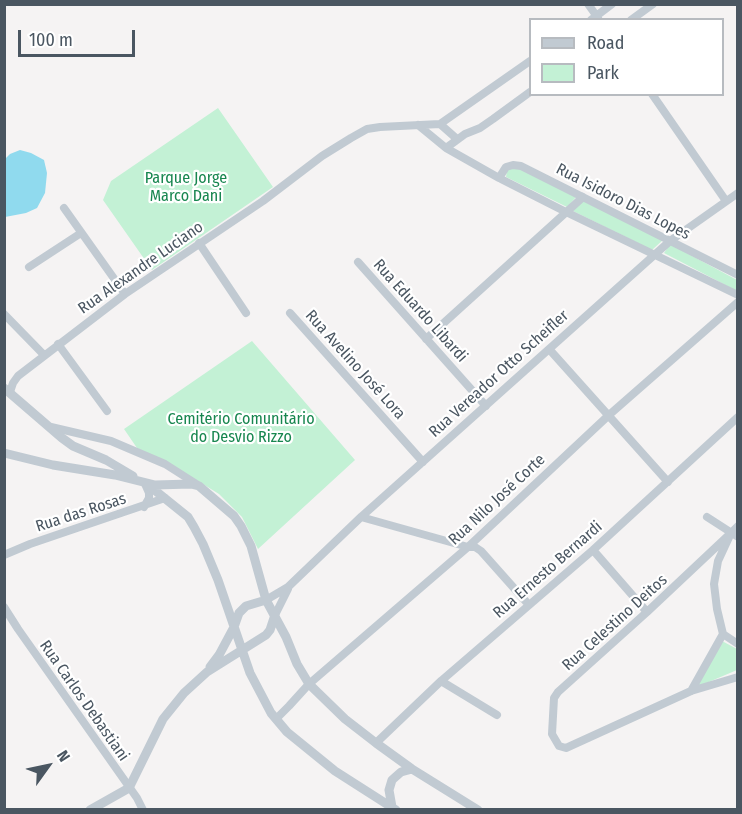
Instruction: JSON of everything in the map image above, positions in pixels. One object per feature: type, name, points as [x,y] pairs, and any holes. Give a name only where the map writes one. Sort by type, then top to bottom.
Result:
[{"type":"street","points":[[588,4],[595,18],[612,4]]},
{"type":"street","points":[[634,18],[653,4]]},
{"type":"street","points":[[458,139],[440,124],[529,62]]},
{"type":"street","points":[[446,148],[529,93]]},
{"type":"street","points":[[653,96],[726,201]]},
{"type":"street","name":"Rua Alexandre Luciano","points":[[7,390],[18,376],[125,294],[263,201],[322,156],[367,129],[440,124]]},
{"type":"street","name":"Rua Isidoro Dias Lopes","points":[[418,125],[446,148],[499,178],[738,295]]},
{"type":"street","name":"Rua Isidoro Dias Lopes","points":[[499,178],[506,167],[521,166],[738,275]]},
{"type":"street","name":"Rua Vereador Otto Scheifler","points":[[207,672],[219,655],[239,613],[246,606],[266,600],[288,587],[361,518],[655,254],[738,193]]},
{"type":"street","points":[[426,339],[583,197]]},
{"type":"street","points":[[64,208],[125,294]]},
{"type":"street","points":[[29,267],[81,232]]},
{"type":"street","points":[[199,243],[246,313]]},
{"type":"street","name":"Rua Eduardo Libardi","points":[[358,262],[486,406]]},
{"type":"street","name":"Rua Nilo José Corte","points":[[276,719],[309,684],[468,547],[609,415],[738,302]]},
{"type":"street","name":"Rua Avelino José Lora","points":[[290,313],[423,462]]},
{"type":"street","points":[[4,314],[44,355]]},
{"type":"street","points":[[58,344],[107,411]]},
{"type":"street","points":[[549,349],[668,482]]},
{"type":"street","points":[[7,390],[73,446],[106,460],[144,482],[188,517],[203,544],[218,580],[250,673],[271,713],[298,742],[335,771],[394,808]]},
{"type":"street","name":"Rua Ernesto Bernardi","points":[[376,744],[441,681],[593,550],[738,417]]},
{"type":"street","points":[[50,427],[111,441],[165,464],[234,516],[251,546],[266,600],[309,684],[376,744],[478,810]]},
{"type":"street","points":[[4,453],[155,485],[195,485]]},
{"type":"street","points":[[144,482],[149,493],[144,507]]},
{"type":"street","points":[[164,497],[195,485]]},
{"type":"street","name":"Rua das Rosas","points":[[4,555],[30,544],[144,507],[164,497]]},
{"type":"street","points":[[361,518],[475,547],[529,605]]},
{"type":"street","points":[[707,518],[734,535]]},
{"type":"street","name":"Rua Celestino Deitos","points":[[723,634],[714,584],[718,561],[738,526]]},
{"type":"street","name":"Rua Celestino Deitos","points":[[691,691],[566,748],[560,746],[552,734],[554,699],[558,692],[734,535]]},
{"type":"street","points":[[593,550],[647,612]]},
{"type":"street","name":"Rua Vereador Otto Scheifler","points":[[207,672],[270,630],[288,587]]},
{"type":"street","name":"Rua Carlos Debastiani","points":[[4,608],[143,810]]},
{"type":"street","points":[[691,691],[723,634],[738,644]]},
{"type":"street","points":[[90,810],[129,788],[163,719],[184,693],[207,672]]},
{"type":"street","points":[[691,691],[738,677]]},
{"type":"street","points":[[441,681],[497,715]]},
{"type":"street","points":[[394,808],[389,790],[392,780],[400,772],[412,769]]},
{"type":"green space","name":"Parque Jorge Marco Dani","points":[[218,108],[273,187],[152,270],[103,200],[111,181]]},
{"type":"green space","points":[[513,166],[577,196],[567,207],[506,177],[507,171]]},
{"type":"green space","points":[[584,200],[664,239],[652,250],[573,211]]},
{"type":"green space","points":[[670,244],[737,280],[737,291],[664,253]]},
{"type":"green space","name":"Cemitério Comunitário do Desvio Rizzo","points":[[252,341],[355,460],[258,549],[242,517],[219,494],[137,448],[124,429]]},
{"type":"green space","points":[[722,641],[737,649],[737,670],[697,687]]},
{"type":"water","points":[[20,150],[44,160],[47,173],[45,193],[37,208],[26,213],[5,217],[5,159]]}]
